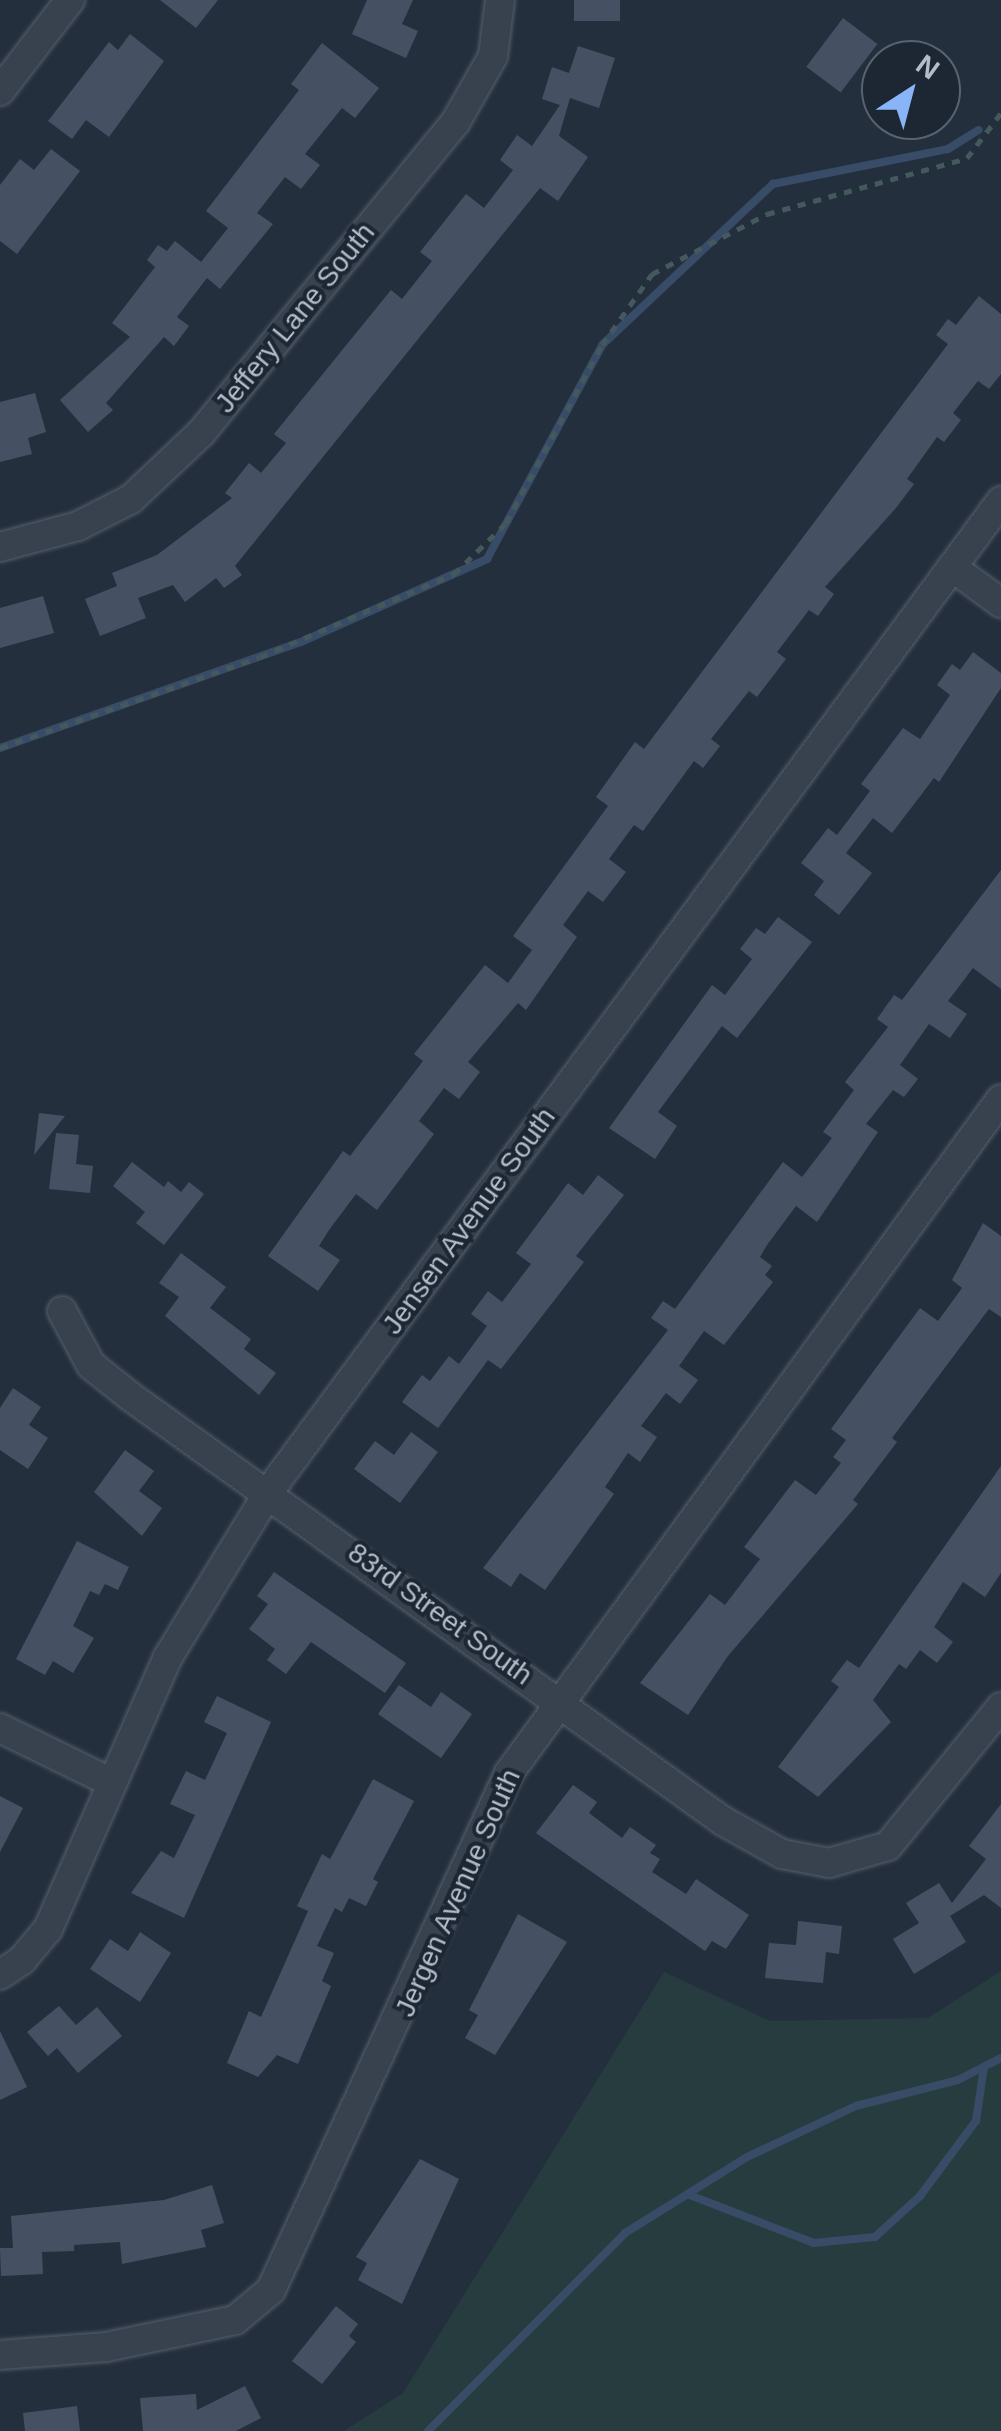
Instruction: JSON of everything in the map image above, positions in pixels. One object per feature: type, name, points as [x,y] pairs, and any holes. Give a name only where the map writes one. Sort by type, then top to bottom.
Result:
[{"type":"street","points":[[0,91],[70,0]]},
{"type":"street","name":"Jeffery Lane South","points":[[0,547],[78,526],[131,499],[201,432],[455,123],[493,56],[500,0]]},
{"type":"street","name":"Jensen Avenue South","points":[[0,1975],[22,1960],[48,1929],[168,1657],[270,1490],[1001,501]]},
{"type":"street","points":[[952,567],[1001,603]]},
{"type":"street","name":"Jergen Avenue South","points":[[0,2355],[106,2348],[234,2320],[270,2290],[382,2060],[509,1773],[1001,1098]]},
{"type":"street","name":"83rd Street South","points":[[62,1311],[91,1365],[270,1490],[723,1820],[782,1854],[829,1863],[888,1846],[1001,1707]]},
{"type":"street","points":[[0,1728],[110,1782]]},
{"type":"path","points":[[0,748],[260,656],[454,574],[506,523],[602,345],[652,274],[767,214],[968,158],[1001,113]]},
{"type":"green space","points":[[1001,1971],[1001,2431],[344,2431],[403,2393],[664,1972],[770,2021],[928,2018]]},
{"type":"building","points":[[160,0],[218,0],[196,28]]},
{"type":"building","points":[[367,0],[413,0],[402,24],[418,31],[406,58],[352,34]]},
{"type":"building","points":[[574,0],[620,0],[620,21],[574,21]]},
{"type":"building","points":[[843,18],[872,40],[861,40],[861,66],[841,93],[806,67]]},
{"type":"building","points":[[130,34],[164,61],[109,137],[86,120],[72,139],[48,121],[109,42],[118,50]]},
{"type":"building","points":[[322,43],[379,88],[355,118],[342,108],[305,154],[320,165],[301,189],[285,177],[257,213],[273,224],[220,289],[207,278],[177,317],[189,326],[174,346],[164,337],[106,403],[113,410],[88,432],[60,400],[130,337],[112,323],[155,267],[147,260],[158,245],[167,251],[175,241],[201,262],[228,228],[206,211],[299,90],[291,84]]},
{"type":"building","points":[[578,46],[615,58],[599,108],[570,98],[559,136],[588,157],[558,201],[540,188],[235,566],[242,575],[224,588],[216,578],[185,602],[173,585],[138,598],[146,618],[100,636],[85,599],[117,586],[112,573],[157,555],[232,498],[225,493],[249,463],[261,473],[286,443],[274,434],[391,290],[402,299],[432,261],[420,252],[466,194],[484,208],[513,170],[500,160],[517,135],[532,146],[560,105],[542,99],[552,67],[569,73]]},
{"type":"building","points":[[51,149],[80,171],[17,254],[0,241],[0,185],[20,159],[34,170]]},
{"type":"building","points":[[979,296],[1001,314],[1001,374],[989,389],[978,381],[953,413],[961,420],[944,442],[937,437],[907,479],[914,484],[825,587],[834,594],[818,616],[809,610],[777,652],[786,659],[757,697],[749,691],[711,739],[720,746],[703,768],[694,761],[643,831],[634,825],[609,859],[626,872],[603,902],[588,891],[563,925],[577,937],[526,1010],[518,1003],[468,1062],[480,1072],[459,1099],[444,1088],[419,1121],[434,1134],[377,1210],[356,1194],[329,1230],[319,1246],[340,1260],[318,1291],[268,1256],[343,1151],[350,1156],[423,1061],[414,1054],[485,965],[508,983],[532,950],[513,936],[608,806],[596,797],[635,742],[644,749],[948,344],[936,335],[948,319],[956,325]]},
{"type":"building","points":[[35,393],[46,432],[28,438],[32,454],[0,462],[0,402]]},
{"type":"building","points":[[43,596],[54,633],[0,648],[0,608]]},
{"type":"building","points":[[973,652],[1001,673],[1001,688],[939,782],[934,778],[892,833],[873,818],[846,853],[872,873],[839,915],[814,895],[824,881],[801,863],[828,828],[837,835],[870,791],[861,784],[903,728],[920,739],[950,695],[937,685],[952,664],[960,670]]},
{"type":"building","points":[[1001,870],[1001,989],[973,968],[948,1001],[967,1014],[950,1038],[929,1024],[900,1065],[918,1079],[904,1097],[893,1090],[866,1124],[878,1132],[817,1222],[796,1206],[767,1245],[760,1257],[772,1266],[765,1275],[773,1282],[724,1345],[704,1331],[679,1366],[698,1380],[680,1404],[666,1393],[641,1426],[657,1437],[640,1462],[628,1453],[605,1487],[614,1494],[545,1590],[520,1573],[511,1587],[483,1568],[668,1330],[651,1318],[663,1301],[675,1309],[783,1162],[802,1177],[832,1138],[823,1132],[854,1090],[845,1082],[888,1027],[877,1019],[894,995],[902,1000]]},
{"type":"building","points":[[778,917],[812,942],[737,1038],[722,1026],[658,1112],[677,1126],[655,1159],[609,1128],[712,985],[725,995],[752,959],[740,949],[756,928],[765,934]]},
{"type":"building","points":[[39,1113],[65,1116],[34,1155]]},
{"type":"building","points":[[56,1133],[79,1135],[76,1164],[93,1166],[90,1193],[49,1189]]},
{"type":"building","points":[[132,1162],[164,1187],[168,1181],[181,1192],[189,1182],[204,1194],[164,1245],[136,1223],[145,1212],[113,1186]]},
{"type":"building","points":[[598,1175],[624,1195],[576,1256],[584,1262],[501,1369],[488,1360],[438,1428],[402,1402],[422,1375],[430,1381],[449,1356],[459,1364],[487,1326],[471,1314],[488,1291],[502,1302],[531,1264],[516,1253],[568,1183],[583,1195]]},
{"type":"building","points":[[983,1223],[1001,1236],[1001,1317],[989,1309],[892,1438],[897,1442],[853,1500],[858,1504],[728,1656],[688,1715],[640,1683],[710,1594],[725,1605],[760,1559],[744,1547],[795,1480],[816,1495],[841,1463],[833,1457],[846,1440],[831,1429],[920,1308],[938,1321],[962,1288],[952,1280]]},
{"type":"building","points":[[181,1253],[226,1287],[210,1308],[251,1339],[244,1349],[276,1373],[259,1395],[165,1316],[179,1297],[159,1283]]},
{"type":"building","points":[[13,1388],[41,1407],[29,1425],[48,1438],[28,1469],[0,1450],[0,1408]]},
{"type":"building","points":[[411,1432],[438,1452],[400,1503],[354,1469],[375,1441],[394,1455]]},
{"type":"building","points":[[125,1450],[154,1471],[139,1491],[162,1508],[142,1536],[94,1492]]},
{"type":"building","points":[[1001,1466],[1001,1573],[985,1597],[963,1582],[934,1627],[953,1642],[937,1663],[920,1650],[906,1669],[899,1664],[873,1700],[891,1722],[818,1797],[778,1767],[839,1687],[831,1681],[847,1660],[859,1668]]},
{"type":"building","points":[[77,1541],[129,1567],[118,1590],[105,1584],[99,1595],[90,1591],[73,1626],[94,1638],[73,1673],[53,1661],[45,1675],[16,1659]]},
{"type":"building","points":[[274,1572],[406,1663],[385,1693],[311,1642],[286,1674],[267,1660],[275,1649],[249,1629],[268,1604],[257,1596]]},
{"type":"building","points":[[399,1685],[431,1707],[441,1692],[472,1714],[441,1758],[378,1714]]},
{"type":"building","points":[[217,1696],[271,1722],[184,1918],[131,1893],[161,1851],[174,1858],[195,1815],[170,1804],[186,1771],[205,1780],[227,1733],[204,1722]]},
{"type":"building","points":[[373,1779],[414,1801],[373,1879],[378,1882],[366,1906],[349,1898],[342,1912],[335,1908],[317,1946],[334,1953],[322,1981],[331,1986],[298,2064],[277,2055],[258,2077],[227,2063],[249,2011],[261,2017],[308,1911],[297,1906],[322,1854],[330,1859]]},
{"type":"building","points":[[573,1785],[597,1802],[589,1813],[622,1838],[630,1827],[656,1845],[650,1853],[660,1859],[652,1872],[686,1894],[696,1879],[749,1915],[726,1949],[712,1941],[705,1951],[536,1833]]},
{"type":"building","points":[[0,1796],[23,1808],[0,1852]]},
{"type":"building","points":[[1001,1804],[1001,1908],[984,1895],[950,1916],[966,1942],[914,1974],[893,1939],[919,1923],[906,1903],[939,1883],[952,1903],[986,1859],[969,1846]]},
{"type":"building","points":[[518,1914],[567,1942],[495,2055],[465,2038],[478,2015],[469,2010]]},
{"type":"building","points":[[798,1921],[842,1926],[839,1954],[826,1952],[823,1983],[765,1978],[769,1943],[796,1945]]},
{"type":"building","points":[[140,1932],[171,1953],[140,2002],[90,1969],[110,1939],[128,1951]]},
{"type":"building","points":[[59,2006],[76,2025],[97,2007],[122,2036],[78,2073],[57,2048],[48,2056],[27,2032]]},
{"type":"building","points":[[0,2031],[27,2087],[0,2100]]},
{"type":"building","points":[[420,2159],[459,2179],[402,2304],[358,2280],[367,2263],[356,2257]]},
{"type":"building","points":[[212,2185],[224,2223],[201,2230],[206,2247],[122,2264],[120,2242],[74,2245],[74,2251],[42,2252],[43,2274],[1,2276],[0,2248],[13,2248],[11,2216],[164,2200]]},
{"type":"building","points":[[336,2306],[358,2324],[349,2336],[356,2342],[322,2384],[292,2361]]},
{"type":"building","points":[[245,2386],[261,2418],[236,2431],[143,2431],[140,2398],[196,2394],[197,2410]]},
{"type":"building","points":[[77,2406],[80,2431],[25,2431],[23,2413]]},
{"type":"waterway","points":[[0,748],[301,642],[487,559],[602,345],[773,184],[948,149],[979,130]]},
{"type":"waterway","points":[[428,2431],[625,2233],[747,2157],[856,2106],[958,2080],[1001,2058]]},
{"type":"waterway","points":[[687,2194],[814,2243],[875,2237],[920,2196],[976,2121],[984,2067]]}]
